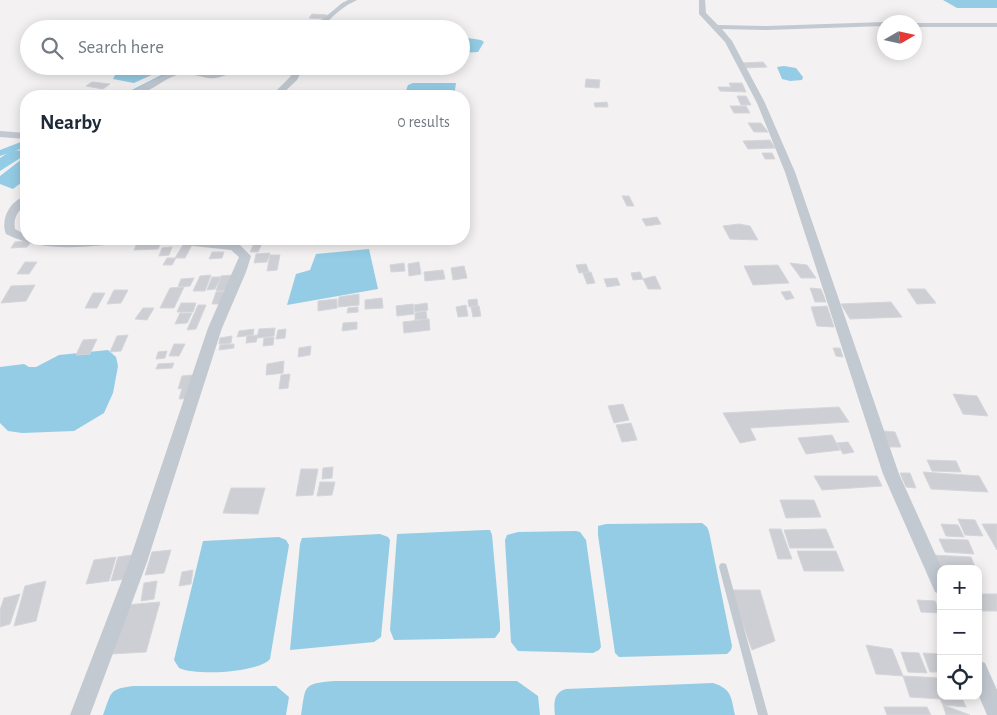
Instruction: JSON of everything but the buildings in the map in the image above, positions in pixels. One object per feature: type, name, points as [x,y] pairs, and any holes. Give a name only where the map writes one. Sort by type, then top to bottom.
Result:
[{"type":"street","points":[[327,20],[350,0]]},
{"type":"street","points":[[702,0],[703,14],[728,41],[761,103],[790,172],[891,474],[937,577]]},
{"type":"street","points":[[716,27],[767,28],[877,24]]},
{"type":"street","points":[[922,24],[997,25]]},
{"type":"street","points":[[131,90],[157,75]]},
{"type":"street","points":[[143,90],[171,75]]},
{"type":"street","points":[[281,90],[296,75]]},
{"type":"street","points":[[0,134],[20,136]]},
{"type":"street","points":[[20,205],[8,218],[10,231],[20,237]]},
{"type":"street","points":[[80,715],[138,562],[215,328],[244,262],[245,256],[234,246],[224,245]]},
{"type":"street","points":[[982,679],[997,713]]},
{"type":"lane","points":[[723,566],[763,715]]},
{"type":"water","points":[[943,0],[997,0],[997,8],[957,8]]},
{"type":"water","points":[[470,38],[484,42],[478,52],[470,52]]},
{"type":"water","points":[[777,67],[796,68],[803,77],[802,80],[790,81],[782,79]]},
{"type":"water","points":[[115,75],[151,75],[134,83],[113,79]]},
{"type":"water","points":[[413,83],[456,83],[455,90],[406,90],[408,85]]},
{"type":"water","points":[[12,150],[20,151],[20,158],[0,171],[0,158]]},
{"type":"water","points":[[20,161],[20,184],[13,189],[0,184],[0,176]]},
{"type":"water","points":[[369,249],[378,289],[287,305],[296,274],[310,270],[316,254]]},
{"type":"water","points":[[108,350],[116,357],[118,366],[113,393],[104,413],[74,431],[22,433],[8,431],[0,423],[0,367],[24,364],[29,367],[36,367],[59,355]]},
{"type":"water","points":[[702,523],[709,532],[732,646],[731,650],[727,654],[619,657],[615,653],[598,526],[606,524]]},
{"type":"water","points":[[490,530],[500,624],[500,631],[495,638],[394,640],[390,630],[397,534]]},
{"type":"water","points":[[518,532],[580,532],[586,540],[601,647],[593,653],[518,651],[511,642],[505,540],[507,535]]},
{"type":"water","points":[[380,534],[388,537],[390,540],[381,637],[374,642],[290,650],[302,538]]},
{"type":"water","points":[[279,537],[286,540],[289,545],[270,659],[263,664],[253,667],[226,672],[199,672],[179,668],[174,660],[203,541]]},
{"type":"water","points":[[334,681],[517,681],[538,696],[540,715],[301,715],[307,688],[316,683]]},
{"type":"water","points":[[713,683],[724,688],[730,694],[735,715],[555,715],[557,696],[566,689]]},
{"type":"water","points":[[134,686],[276,686],[289,697],[286,715],[103,715],[115,690]]},
{"type":"waterway","points":[[137,90],[168,75]]},
{"type":"waterway","points":[[2,153],[20,146]]}]
